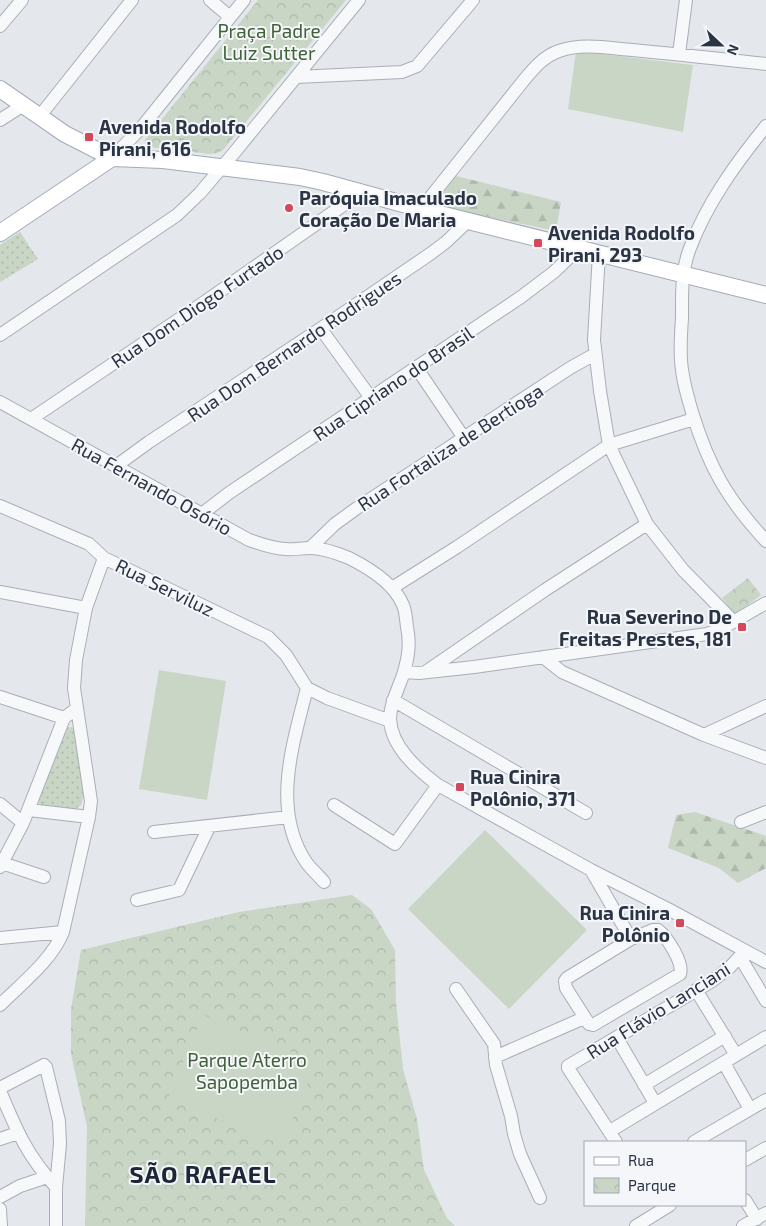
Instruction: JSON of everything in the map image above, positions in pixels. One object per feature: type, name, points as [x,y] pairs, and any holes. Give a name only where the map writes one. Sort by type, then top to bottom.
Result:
[{"type":"main road","points":[[0,89],[22,106],[72,138],[112,158],[163,160],[300,177],[766,295]]},
{"type":"main road","points":[[0,233],[112,158]]},
{"type":"street","points":[[0,26],[22,0]]},
{"type":"street","points":[[39,117],[132,0]]},
{"type":"street","points":[[210,0],[230,17]]},
{"type":"street","points":[[112,158],[142,127],[244,0]]},
{"type":"street","points":[[0,336],[177,215],[200,193],[358,0]]},
{"type":"street","points":[[296,77],[402,72],[417,66],[473,0]]},
{"type":"street","points":[[679,54],[686,0]]},
{"type":"street","points":[[421,209],[524,80],[540,62],[557,52],[572,47],[679,54],[766,64]]},
{"type":"street","points":[[0,120],[22,106]]},
{"type":"street","points":[[766,126],[747,149],[716,195],[690,248],[682,273],[681,360],[684,386],[694,419],[704,449],[719,481],[744,517],[766,541]]},
{"type":"street","name":"Rua Dom Diogo Furtado","points":[[31,419],[362,192]]},
{"type":"street","name":"Rua Dom Bernardo Rodrigues","points":[[116,466],[435,250],[468,221]]},
{"type":"street","name":"Rua Cipriano do Brasil","points":[[203,513],[230,492],[521,297],[554,272],[580,248]]},
{"type":"street","points":[[599,253],[594,340],[603,416],[609,445],[647,524],[683,570],[734,622]]},
{"type":"street","points":[[321,329],[371,398]]},
{"type":"street","name":"Rua Fortaliza de Bertioga","points":[[310,548],[335,524],[357,508],[570,368],[595,354]]},
{"type":"street","points":[[416,367],[464,438]]},
{"type":"street","name":"Rua Fernando Osório","points":[[0,402],[249,540],[269,547],[286,549],[310,548],[329,551],[349,558],[372,571],[392,588]]},
{"type":"street","points":[[694,419],[609,445],[457,547],[392,588],[403,604],[410,641],[404,672],[393,700],[390,720],[396,740],[406,757],[423,774],[438,785],[591,870],[668,909],[742,954],[766,962]]},
{"type":"street","points":[[0,506],[89,544],[104,558]]},
{"type":"street","points":[[427,672],[545,590],[647,524]]},
{"type":"street","name":"Rua Serviluz","points":[[0,1005],[51,953],[63,932],[91,801],[76,709],[74,688],[76,660],[86,608],[104,558],[268,638],[286,654],[307,688]]},
{"type":"street","points":[[0,592],[86,608]]},
{"type":"street","points":[[404,672],[427,672],[474,667],[706,634],[734,622],[766,603]]},
{"type":"street","points":[[543,657],[562,672],[704,735],[766,758]]},
{"type":"street","points":[[324,882],[307,864],[298,847],[289,817],[287,801],[288,770],[307,688],[327,698],[390,720]]},
{"type":"street","points":[[0,697],[64,718]]},
{"type":"street","points":[[393,700],[586,812]]},
{"type":"street","points":[[704,735],[766,706]]},
{"type":"street","points":[[44,877],[1,865],[23,823],[64,718],[76,709]]},
{"type":"street","points":[[334,805],[395,844],[438,785]]},
{"type":"street","points":[[0,804],[23,823]]},
{"type":"street","points":[[28,810],[89,817]]},
{"type":"street","points":[[741,822],[754,815],[766,812]]},
{"type":"street","points":[[154,832],[289,817]]},
{"type":"street","points":[[137,900],[179,890],[208,827]]},
{"type":"street","points":[[591,870],[631,939]]},
{"type":"street","points":[[652,930],[658,930],[674,950],[682,966],[680,974],[593,1025],[586,1021],[566,988],[565,981],[631,939],[652,930]]},
{"type":"street","points":[[0,938],[63,932]]},
{"type":"street","points":[[742,954],[766,1001]]},
{"type":"street","name":"Rua Flávio Lanciani","points":[[613,1137],[568,1067],[722,974],[742,954]]},
{"type":"street","points":[[456,989],[494,1044],[495,1057],[514,1134],[520,1154],[540,1198]]},
{"type":"street","points":[[696,990],[736,1055]]},
{"type":"street","points":[[495,1057],[586,1021]]},
{"type":"street","points":[[644,1085],[724,1036]]},
{"type":"street","points":[[613,1137],[656,1104],[766,1037]]},
{"type":"street","points":[[617,1038],[656,1104]]},
{"type":"street","points":[[724,1063],[750,1109]]},
{"type":"street","points":[[52,1182],[34,1162],[18,1133],[0,1089],[44,1065],[59,1121],[60,1144],[52,1182],[56,1226]]},
{"type":"street","points":[[696,1141],[766,1100]]},
{"type":"street","points":[[0,1139],[18,1133]]},
{"type":"street","points":[[746,1159],[766,1148]]},
{"type":"street","points":[[0,1197],[20,1186],[52,1182]]},
{"type":"street","points":[[743,1226],[761,1216],[746,1201]]},
{"type":"street","points":[[636,1226],[668,1206]]},
{"type":"street","points":[[0,1209],[1,1226]]},
{"type":"green space","name":"Praça Padre Luiz Sutter","points":[[258,0],[346,0],[223,150],[210,154],[148,147],[145,144],[145,140]]},
{"type":"green space","points":[[576,51],[693,65],[683,132],[568,109]]},
{"type":"green space","points":[[456,176],[561,202],[556,231],[432,205]]},
{"type":"green space","points":[[20,232],[38,259],[0,282],[0,245]]},
{"type":"green space","points":[[748,578],[761,595],[735,615],[722,598]]},
{"type":"green space","points":[[159,670],[226,681],[207,800],[139,789]]},
{"type":"green space","points":[[71,727],[75,729],[84,794],[81,805],[72,812],[41,806],[37,800],[66,728]]},
{"type":"green space","points":[[695,812],[766,836],[766,868],[738,883],[719,868],[668,848],[676,815]]},
{"type":"green space","points":[[485,830],[587,930],[509,1009],[408,909]]},
{"type":"green space","name":"Parque Aterro Sapopemba","points":[[352,895],[371,909],[395,950],[396,1002],[403,1069],[417,1119],[424,1170],[447,1218],[455,1226],[85,1226],[87,1127],[71,1054],[71,1009],[81,950],[239,912]]},
{"type":"green space","points":[[203,1015],[316,1062],[282,1145],[168,1098]]},
{"type":"place","name":"Avenida Rodolfo Pirani, 616","points":[[89,137]]},
{"type":"place","name":"Paróquia Imaculado Coração De Maria","points":[[289,208]]},
{"type":"place","name":"Avenida Rodolfo Pirani, 293","points":[[538,243]]},
{"type":"place","name":"Rua Severino De Freitas Prestes, 181","points":[[742,627]]},
{"type":"place","name":"Rua Cinira Polônio, 371","points":[[460,787]]},
{"type":"place","name":"Rua Cinira Polônio","points":[[680,923]]},
{"type":"district","name":"SÃO RAFAEL","points":[[203,1173]]}]
